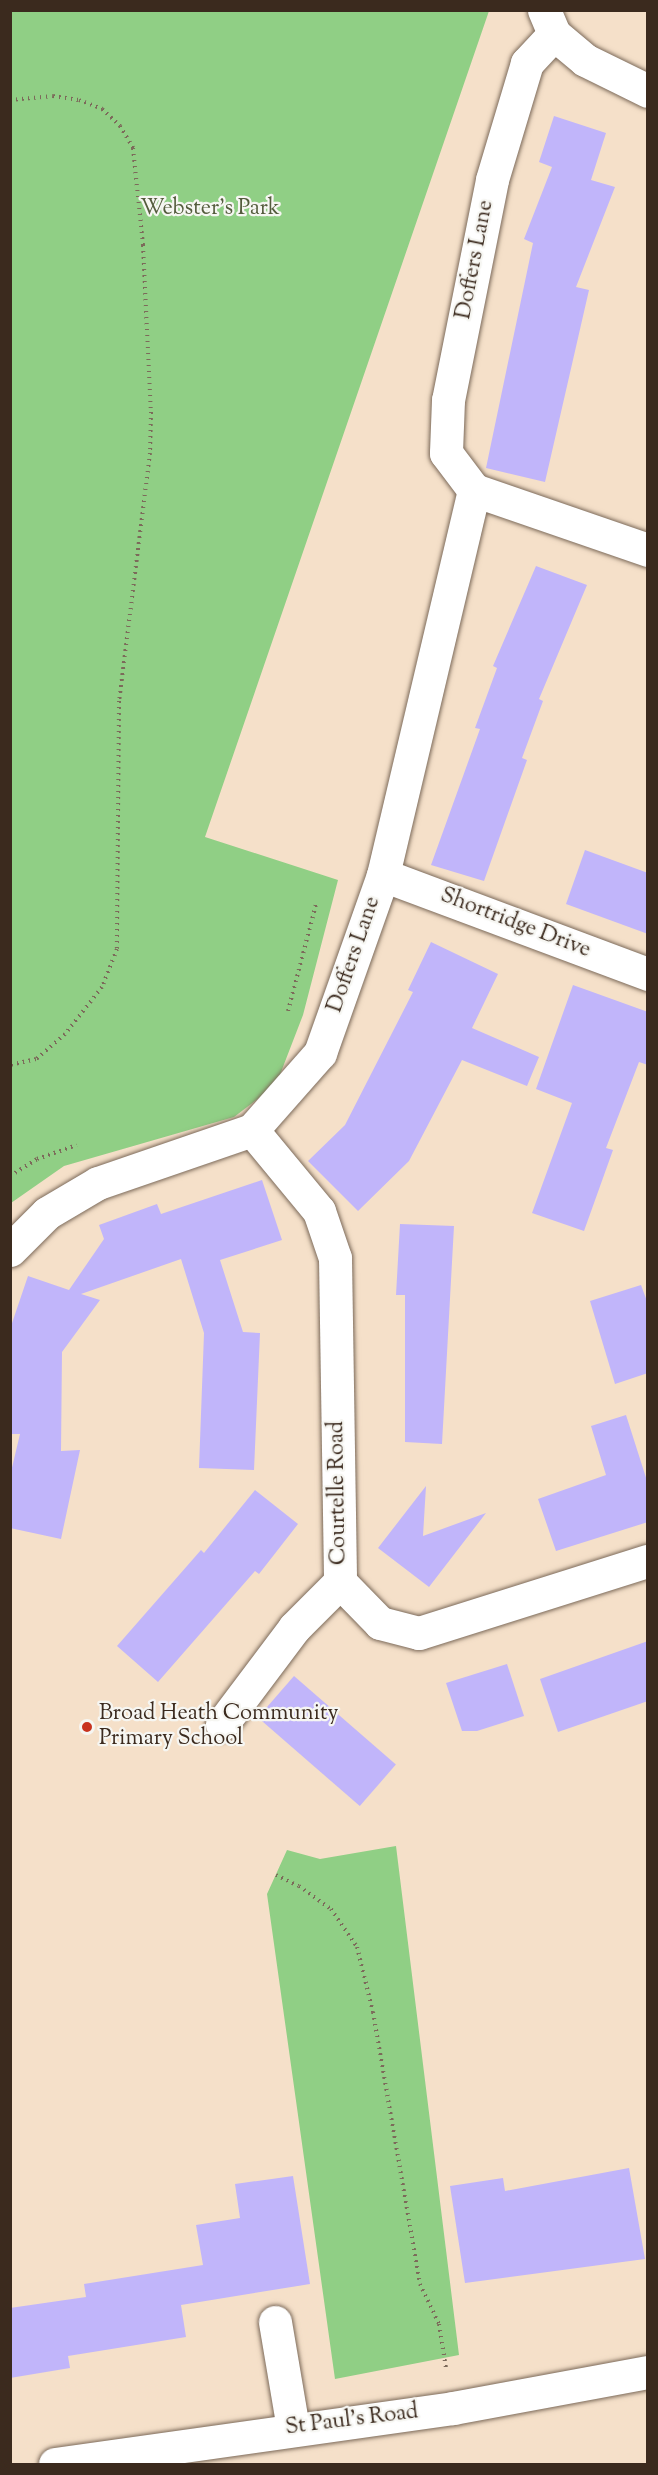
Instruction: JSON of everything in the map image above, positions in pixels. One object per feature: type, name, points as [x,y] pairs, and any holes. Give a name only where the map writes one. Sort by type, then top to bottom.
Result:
[{"type":"street","points":[[549,22],[585,60],[648,91]]},
{"type":"street","name":"Doffers Lane","points":[[10,1250],[47,1213],[98,1183],[252,1130],[320,1053],[383,875],[474,490],[446,453],[448,400],[492,180],[527,63],[549,22]]},
{"type":"street","points":[[474,490],[648,550]]},
{"type":"street","name":"Shortridge Drive","points":[[383,875],[648,974]]},
{"type":"street","name":"Courtelle Road","points":[[252,1130],[319,1211],[335,1258],[340,1582],[380,1623],[419,1633],[648,1561]]},
{"type":"street","points":[[222,1724],[294,1628],[340,1582]]},
{"type":"street","points":[[275,2322],[293,2428]]},
{"type":"street","name":"St Paul's Road","points":[[55,2464],[189,2454],[293,2428],[453,2408],[648,2372]]},
{"type":"path","points":[[10,100],[53,96],[79,100],[102,109],[120,126],[133,148],[143,245],[151,412],[150,453],[119,701],[117,949],[102,987],[65,1034],[36,1059],[10,1065]]},
{"type":"path","points":[[287,1018],[316,904]]},
{"type":"path","points":[[10,1176],[37,1159],[86,1142]]},
{"type":"path","points":[[276,1875],[299,1886],[331,1910],[357,1947],[420,2284],[439,2324],[453,2408]]},
{"type":"green space","name":"Webster's Park","points":[[11,11],[489,11],[205,837],[338,880],[303,1015],[276,1085],[234,1117],[64,1166],[11,1203]]},
{"type":"green space","points":[[396,1846],[459,2355],[335,2379],[267,1894],[287,1850],[320,1859]]},
{"type":"building","points":[[554,116],[606,133],[591,180],[615,187],[576,287],[589,290],[545,482],[486,468],[533,243],[524,239],[552,167],[539,162]]},
{"type":"building","points":[[536,566],[587,585],[539,699],[543,701],[522,758],[527,760],[484,881],[431,865],[480,729],[475,728],[497,668],[493,666]]},
{"type":"building","points":[[585,850],[648,873],[648,934],[566,904]]},
{"type":"building","points":[[431,942],[498,974],[472,1028],[539,1057],[527,1086],[462,1060],[409,1161],[358,1211],[308,1161],[345,1125],[413,992],[408,990]]},
{"type":"building","points":[[573,985],[648,1012],[648,1065],[639,1062],[606,1148],[613,1150],[584,1231],[532,1213],[572,1103],[536,1089]]},
{"type":"building","points":[[262,1180],[282,1240],[220,1260],[243,1332],[260,1333],[254,1470],[199,1468],[204,1333],[181,1259],[81,1294],[100,1300],[62,1352],[61,1451],[80,1450],[61,1539],[10,1528],[10,1476],[20,1434],[10,1434],[10,1329],[28,1276],[69,1290],[104,1239],[99,1225],[157,1204],[161,1214]]},
{"type":"building","points":[[400,1224],[454,1226],[442,1444],[405,1442],[405,1295],[396,1295]]},
{"type":"building","points":[[641,1285],[648,1304],[648,1373],[615,1384],[590,1301]]},
{"type":"building","points":[[626,1415],[648,1484],[648,1522],[556,1551],[538,1499],[606,1475],[591,1426]]},
{"type":"building","points":[[426,1486],[423,1536],[486,1513],[429,1587],[378,1548]]},
{"type":"building","points":[[255,1490],[298,1524],[259,1574],[255,1571],[158,1682],[117,1646],[201,1550],[204,1553]]},
{"type":"building","points":[[648,1641],[648,1701],[558,1732],[540,1679]]},
{"type":"building","points":[[507,1664],[524,1716],[477,1731],[462,1731],[446,1683]]},
{"type":"building","points":[[294,1676],[396,1765],[360,1806],[258,1718]]},
{"type":"building","points":[[629,2168],[645,2259],[465,2283],[450,2186],[503,2178],[505,2191]]},
{"type":"building","points":[[293,2176],[310,2284],[181,2305],[186,2337],[68,2356],[70,2368],[10,2378],[10,2308],[86,2297],[84,2284],[203,2265],[196,2225],[240,2218],[235,2184]]},
{"type":"place","name":"Broad Heath Community Primary School","points":[[87,1727]]}]
